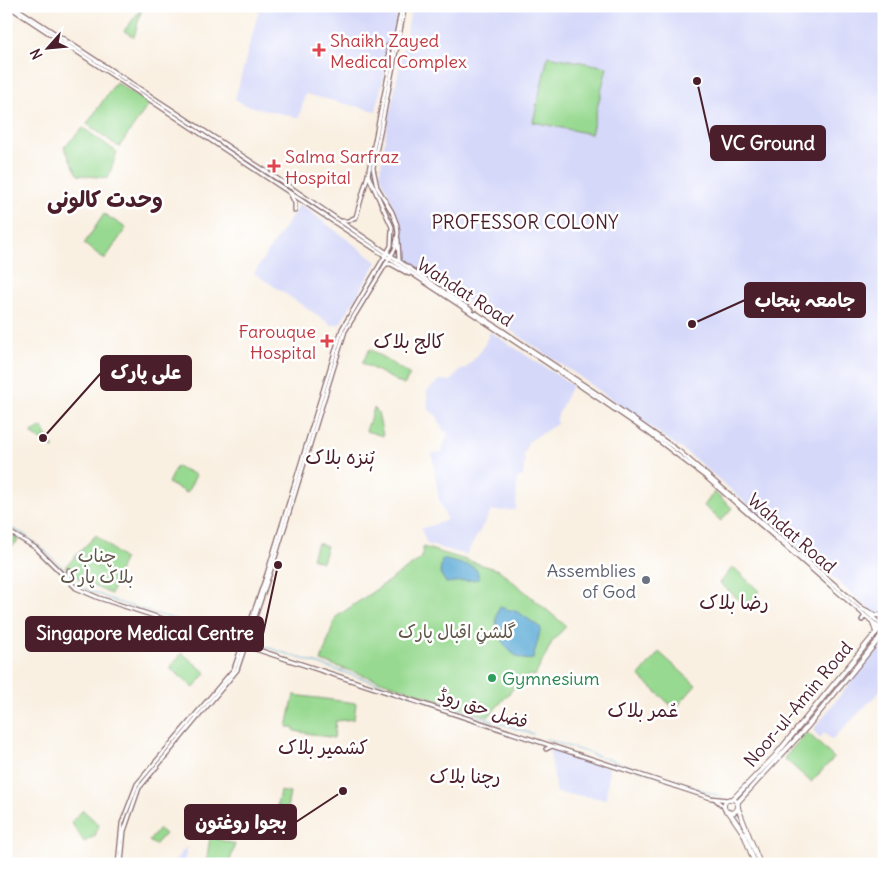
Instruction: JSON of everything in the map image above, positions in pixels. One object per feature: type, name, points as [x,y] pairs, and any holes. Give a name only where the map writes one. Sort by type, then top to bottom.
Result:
[{"type":"main road","name":"Wahdat Road","points":[[8,6],[303,199]]},
{"type":"main road","name":"Wahdat Road","points":[[13,6],[339,222],[415,275],[599,395],[680,452],[863,609],[882,626],[884,633]]},
{"type":"main road","points":[[389,66],[395,49],[395,41],[404,6]]},
{"type":"main road","points":[[400,262],[397,255],[398,234],[392,212],[377,188],[373,172],[375,149],[404,6]]},
{"type":"main road","points":[[339,222],[348,222],[356,216],[368,173],[389,66],[390,54],[388,48],[395,41]]},
{"type":"main road","points":[[368,173],[373,172]]},
{"type":"main road","points":[[120,864],[124,831],[139,788],[235,674],[342,328],[388,256],[393,238],[392,227],[368,173]]},
{"type":"main road","points":[[290,192],[295,203],[295,211]]},
{"type":"main road","points":[[358,303],[385,264],[398,234]]},
{"type":"main road","name":"Wahdat Road","points":[[388,256],[400,262],[576,382],[677,454],[871,621],[882,626]]},
{"type":"main road","points":[[385,264],[391,264],[415,275]]},
{"type":"main road","points":[[6,530],[36,548],[68,578]]},
{"type":"main road","points":[[68,571],[68,578]]},
{"type":"main road","name":"فضل حق روڈ","points":[[68,578],[76,588],[99,598],[245,642],[715,799]]},
{"type":"main road","points":[[863,609],[876,616],[884,616]]},
{"type":"main road","points":[[866,616],[862,620],[871,621],[876,632]]},
{"type":"main road","name":"Noor-ul-Amin Road","points":[[733,799],[776,756],[882,626]]},
{"type":"main road","name":"Noor-ul-Amin Road","points":[[737,803],[807,727],[884,633]]},
{"type":"main road","points":[[878,641],[884,639]]},
{"type":"main road","points":[[546,750],[552,746]]},
{"type":"main road","points":[[715,799],[733,799],[737,803],[760,864]]},
{"type":"main road","points":[[715,799],[729,812],[744,834],[755,864]]},
{"type":"main road","points":[[724,808],[728,800]]},
{"type":"main road","points":[[729,812],[738,808]]},
{"type":"shaded area","name":"Shaikh Zayed Medical Complex","points":[[260,6],[399,6],[376,111],[305,94],[299,118],[245,105],[235,99]]},
{"type":"shaded area","points":[[412,6],[884,6],[884,622],[694,458],[580,377],[402,257],[402,226],[380,174],[387,126]]},
{"type":"shaded area","points":[[300,204],[377,262],[340,324],[332,325],[254,273]]},
{"type":"shaded area","points":[[490,332],[572,385],[557,417],[557,424],[528,442],[523,457],[525,458],[523,476],[517,478],[516,510],[491,511],[466,555],[427,544],[421,529],[447,520],[439,500],[432,453],[442,452],[448,432],[444,432],[437,416],[428,409],[427,391],[440,380],[451,381],[458,372],[466,368],[482,350]]},
{"type":"shaded area","points":[[882,642],[884,687],[832,740],[824,733],[820,738],[813,730]]},
{"type":"shaded area","points":[[549,748],[609,767],[606,799],[557,793]]},
{"type":"shaded area","points":[[187,846],[184,864],[172,864]]},
{"type":"green space","points":[[142,8],[134,37],[124,31]]},
{"type":"green space","points":[[548,56],[607,67],[591,134],[533,122]]},
{"type":"green space","points":[[116,82],[149,104],[119,147],[87,124]]},
{"type":"green space","points":[[83,128],[117,152],[108,178],[78,175],[64,147]]},
{"type":"green space","points":[[104,214],[126,228],[105,259],[84,244]]},
{"type":"green space","points":[[370,349],[410,375],[404,385],[362,363]]},
{"type":"green space","points":[[374,408],[378,412],[383,436],[366,431]]},
{"type":"green space","points":[[42,427],[54,449],[31,433]]},
{"type":"green space","points":[[176,466],[196,475],[187,493],[168,483]]},
{"type":"green space","points":[[714,492],[732,508],[721,521],[704,506]]},
{"type":"green space","points":[[6,533],[19,540],[6,552]]},
{"type":"green space","name":"چناب بلاک پارک","points":[[96,535],[124,559],[111,594],[82,581],[65,567]]},
{"type":"green space","points":[[317,543],[327,546],[322,562],[312,558]]},
{"type":"green space","name":"گلشنِ اقبال پارک","points":[[423,547],[499,570],[566,626],[552,642],[535,676],[530,675],[520,681],[488,717],[321,661],[336,617],[422,558]]},
{"type":"green space","points":[[733,567],[759,591],[746,606],[720,583]]},
{"type":"green space","points":[[659,652],[696,685],[675,709],[639,676]]},
{"type":"green space","points":[[182,653],[206,673],[194,688],[170,668]]},
{"type":"green space","points":[[294,695],[356,703],[354,719],[336,721],[334,738],[295,731],[293,727],[287,727]]},
{"type":"green space","points":[[807,732],[834,758],[811,782],[784,758]]},
{"type":"green space","points":[[280,791],[290,793],[287,808],[277,806]]},
{"type":"green space","points":[[83,810],[99,825],[95,836],[84,842],[71,822]]},
{"type":"green space","points":[[159,829],[165,834],[155,845],[149,841]]},
{"type":"green space","points":[[210,837],[235,844],[229,864],[206,864]]},
{"type":"water","points":[[442,559],[471,566],[477,570],[479,579],[446,583],[440,573]]},
{"type":"water","points":[[500,607],[518,612],[541,628],[533,659],[524,659],[516,656],[503,642],[496,624]]},
{"type":"waterway","points":[[6,526],[24,534],[44,550],[82,587],[117,602],[244,640]]},
{"type":"waterway","points":[[248,641],[533,734]]},
{"type":"waterway","points":[[546,739],[723,797]]},
{"type":"waterway","points":[[736,814],[745,831]]},
{"type":"place","name":"Shaikh Zayed Medical Complex","points":[[319,50]]},
{"type":"place","name":"VC Ground","points":[[697,81]]},
{"type":"place","name":"Salma Sarfraz Hospital","points":[[274,166]]},
{"type":"place","name":"جامعہ پنجاب","points":[[692,324]]},
{"type":"place","name":"Farouque Hospital","points":[[327,341]]},
{"type":"place","name":"علی پارک","points":[[43,438]]},
{"type":"place","name":"Singapore Medical Centre","points":[[278,565]]},
{"type":"place","name":"Assemblies of God","points":[[646,580]]},
{"type":"place","name":"Gymnesium","points":[[492,678]]},
{"type":"place","name":"بجوا روغتون","points":[[343,791]]},
{"type":"district","name":"وحدت کالونی","points":[[105,199]]},
{"type":"district","name":"PROFESSOR COLONY","points":[[525,222]]},
{"type":"district","name":"کالج بلاک","points":[[409,341]]},
{"type":"district","name":"ہُنزہ بلاک","points":[[340,457]]},
{"type":"district","name":"رضا بلاک","points":[[734,602]]},
{"type":"district","name":"عُمر بلاک","points":[[643,710]]},
{"type":"district","name":"کشمیر بلاک","points":[[323,747]]},
{"type":"district","name":"رچنا بلاک","points":[[465,776]]}]
